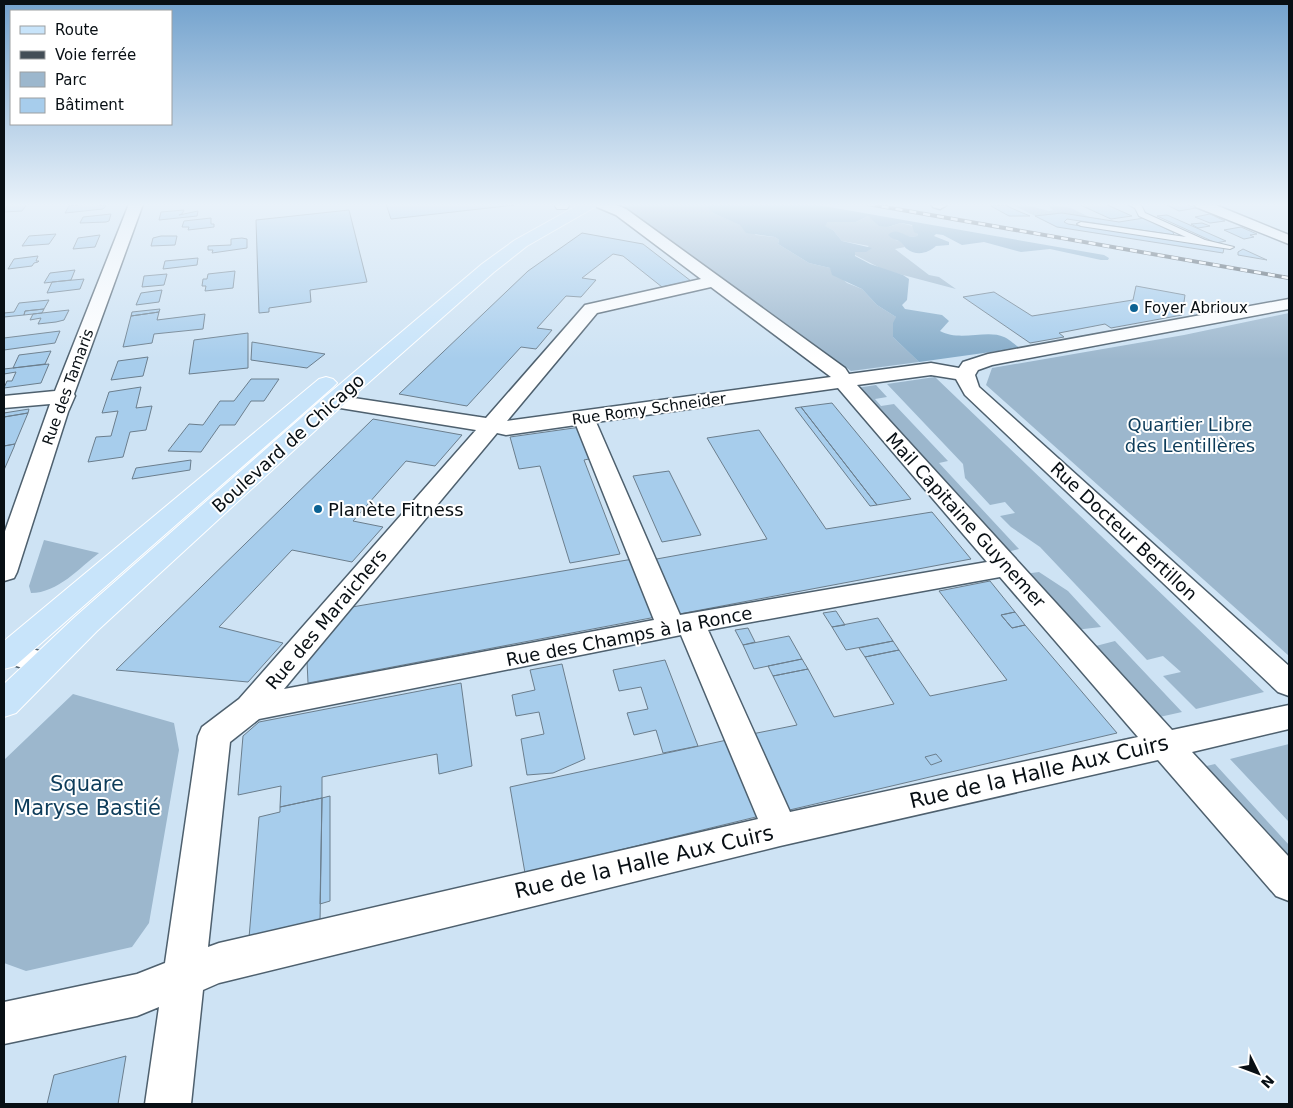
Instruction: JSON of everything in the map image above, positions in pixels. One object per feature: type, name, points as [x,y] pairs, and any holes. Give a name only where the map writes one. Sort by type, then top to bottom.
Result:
[{"type":"main road","name":"Boulevard de Chicago","points":[[5,654],[454,275],[482,256]]},
{"type":"main road","name":"Boulevard de Chicago","points":[[4,704],[44,664],[334,401],[505,256]]},
{"type":"street","name":"Rue des Tamaris","points":[[4,572],[8,547],[117,256]]},
{"type":"street","name":"Mail Capitaine Guynemer","points":[[680,256],[838,372],[849,389],[1289,884]]},
{"type":"street","name":"Rue des Maraichers","points":[[168,1104],[214,736],[250,708],[591,309],[714,281]]},
{"type":"street","points":[[964,375],[970,366],[988,360],[1289,304]]},
{"type":"street","name":"Rue Romy Schneider","points":[[334,401],[489,427],[506,428],[931,370],[964,375]]},
{"type":"street","name":"Rue Docteur Bertillon","points":[[964,375],[972,391],[1289,684]]},
{"type":"street","points":[[4,402],[65,396]]},
{"type":"street","points":[[584,418],[681,626],[780,830]]},
{"type":"street","name":"Rue des Champs à la Ronce","points":[[250,708],[681,626],[1007,567]]},
{"type":"street","points":[[5,654],[44,664]]},
{"type":"street","name":"Rue de la Halle Aux Cuirs","points":[[4,1022],[137,995],[219,962],[780,830],[1289,717]]},
{"type":"green space","points":[[689,256],[797,256],[809,263],[830,268],[847,283],[862,289],[877,305],[896,317],[893,337],[919,362],[851,371]]},
{"type":"green space","points":[[856,256],[904,256],[929,275],[939,277],[956,289],[884,270]]},
{"type":"green space","name":"Quartier Libre des Lentillères","points":[[1289,313],[1289,656],[986,385],[992,368],[1184,335]]},
{"type":"green space","points":[[935,377],[1264,692],[1196,709],[1163,676],[1181,672],[1163,656],[1147,660],[1040,547],[1011,527],[1000,516],[1015,513],[1005,502],[990,505],[965,478],[963,464],[887,384]]},
{"type":"green space","points":[[876,385],[887,397],[875,399],[881,406],[894,404],[948,461],[939,463],[1019,549],[1003,553],[857,388]]},
{"type":"green space","points":[[44,540],[99,553],[68,579],[50,589],[31,593],[29,586]]},
{"type":"green space","points":[[1039,572],[1068,591],[1101,627],[1075,630],[1024,574]]},
{"type":"green space","points":[[1115,641],[1182,712],[1155,718],[1092,647]]},
{"type":"green space","name":"Square Maryse Bastié","points":[[73,694],[174,723],[179,750],[149,923],[132,947],[26,971],[4,963],[4,760]]},
{"type":"green space","points":[[1289,744],[1289,822],[1230,759]]},
{"type":"green space","points":[[1215,764],[1289,845],[1289,869],[1198,768]]},
{"type":"shaded area","points":[[797,256],[855,256],[870,264],[903,275],[909,279],[907,300],[902,305],[905,309],[942,315],[949,321],[940,331],[965,336],[997,335],[1006,338],[1020,348],[919,362],[893,337],[893,323],[896,317],[877,305],[862,289],[832,275],[830,268],[809,263]]},
{"type":"shaded area","points":[[1081,256],[1105,256],[1109,258],[1108,260]]},
{"type":"building","points":[[38,256],[36,261],[39,261],[32,266],[8,269],[14,259]]},
{"type":"building","points":[[257,256],[360,256],[367,282],[310,290],[311,302],[269,308],[269,312],[259,313]]},
{"type":"building","points":[[550,256],[611,256],[582,278],[596,280],[581,297],[566,296],[537,328],[552,330],[536,349],[521,347],[467,406],[399,394],[528,271]]},
{"type":"building","points":[[623,256],[658,256],[691,281],[662,287]]},
{"type":"building","points":[[1242,256],[1258,256],[1267,260]]},
{"type":"building","points":[[198,258],[197,265],[163,269],[165,261]]},
{"type":"building","points":[[75,270],[71,280],[44,283],[50,273]]},
{"type":"building","points":[[235,271],[233,288],[205,291],[206,286],[202,286],[203,279],[207,279],[208,274]]},
{"type":"building","points":[[167,274],[164,285],[142,287],[144,276]]},
{"type":"building","points":[[84,279],[80,289],[47,293],[52,282]]},
{"type":"building","name":"Foyer Abrioux","points":[[1136,286],[1185,295],[1182,315],[1111,328],[1105,324],[1059,333],[1064,337],[1030,343],[963,297],[994,292],[1032,316],[1133,300]]},
{"type":"building","points":[[162,290],[159,302],[136,305],[141,293]]},
{"type":"building","points":[[49,300],[44,309],[25,311],[24,315],[4,317],[4,313],[14,312],[19,303]]},
{"type":"building","points":[[44,309],[42,313],[24,315],[25,311]]},
{"type":"building","points":[[160,309],[159,312],[131,316],[132,312]]},
{"type":"building","points":[[69,310],[64,320],[38,324],[41,318],[30,320],[33,314]]},
{"type":"building","points":[[159,312],[157,320],[205,314],[203,329],[154,334],[152,343],[123,347],[131,316]]},
{"type":"building","points":[[60,331],[55,343],[4,350],[4,338]]},
{"type":"building","points":[[248,333],[248,368],[189,374],[194,340]]},
{"type":"building","points":[[252,342],[325,354],[307,368],[251,360]]},
{"type":"building","points":[[51,351],[45,364],[13,368],[19,355]]},
{"type":"building","points":[[148,357],[143,376],[111,380],[118,361]]},
{"type":"building","points":[[49,364],[41,383],[4,388],[7,381],[12,381],[16,372],[4,374],[4,369]]},
{"type":"building","points":[[251,379],[279,379],[264,401],[251,401],[235,425],[220,425],[201,452],[168,451],[189,424],[203,425],[220,401],[234,401]]},
{"type":"building","points":[[141,387],[136,408],[152,406],[146,430],[130,432],[123,457],[88,462],[96,437],[111,436],[118,411],[102,413],[109,392]]},
{"type":"building","points":[[832,403],[911,499],[877,505],[801,407]]},
{"type":"building","points":[[801,407],[877,505],[870,506],[795,408]]},
{"type":"building","points":[[29,409],[28,413],[4,417],[4,413]]},
{"type":"building","points":[[28,413],[15,444],[4,446],[4,417]]},
{"type":"building","points":[[373,419],[462,435],[435,466],[406,461],[353,521],[383,527],[352,562],[292,550],[219,627],[283,643],[248,682],[116,670]]},
{"type":"building","points":[[581,427],[594,458],[584,460],[620,554],[570,563],[540,466],[519,469],[510,437]]},
{"type":"building","points":[[759,430],[826,529],[932,512],[971,559],[674,615],[651,560],[767,539],[707,438]]},
{"type":"building","points":[[15,444],[14,447],[4,470],[4,446]]},
{"type":"building","points":[[191,460],[190,470],[132,479],[136,468]]},
{"type":"building","points":[[669,471],[701,535],[662,542],[633,476]]},
{"type":"building","points":[[633,559],[656,617],[308,683],[307,661],[352,607]]},
{"type":"building","points":[[990,581],[1015,612],[1001,615],[1012,628],[1025,625],[1117,733],[781,812],[747,735],[797,725],[773,676],[808,669],[834,717],[894,704],[865,657],[899,650],[930,696],[1007,680],[939,591]]},
{"type":"building","points":[[836,611],[845,625],[832,627],[823,613]]},
{"type":"building","points":[[1015,612],[1025,625],[1012,628],[1001,615]]},
{"type":"building","points":[[878,618],[893,641],[846,650],[832,627]]},
{"type":"building","points":[[748,628],[755,642],[743,645],[735,630]]},
{"type":"building","points":[[789,636],[802,659],[754,669],[743,645]]},
{"type":"building","points":[[893,641],[899,650],[865,657],[859,648]]},
{"type":"building","points":[[802,659],[808,669],[773,676],[768,666]]},
{"type":"building","points":[[665,660],[698,746],[663,753],[656,730],[634,735],[627,713],[648,709],[641,687],[619,691],[613,670]]},
{"type":"building","points":[[562,664],[585,759],[553,773],[527,775],[521,739],[544,734],[539,712],[516,716],[512,695],[535,690],[530,670]]},
{"type":"building","points":[[461,683],[472,766],[439,774],[437,754],[322,777],[322,798],[280,807],[281,786],[238,795],[243,736],[259,722]]},
{"type":"building","points":[[727,740],[760,816],[525,873],[510,787]]},
{"type":"building","points":[[936,754],[942,761],[931,765],[925,757]]},
{"type":"building","points":[[330,796],[330,901],[320,904],[322,798]]},
{"type":"building","points":[[322,798],[320,922],[249,938],[259,817],[280,812],[280,807]]},
{"type":"building","points":[[126,1056],[118,1104],[47,1104],[54,1075]]},
{"type":"railway","points":[[1162,256],[1289,278]]},
{"type":"place","name":"Foyer Abrioux","points":[[1134,308]]},
{"type":"place","name":"Planète Fitness","points":[[318,509]]}]
